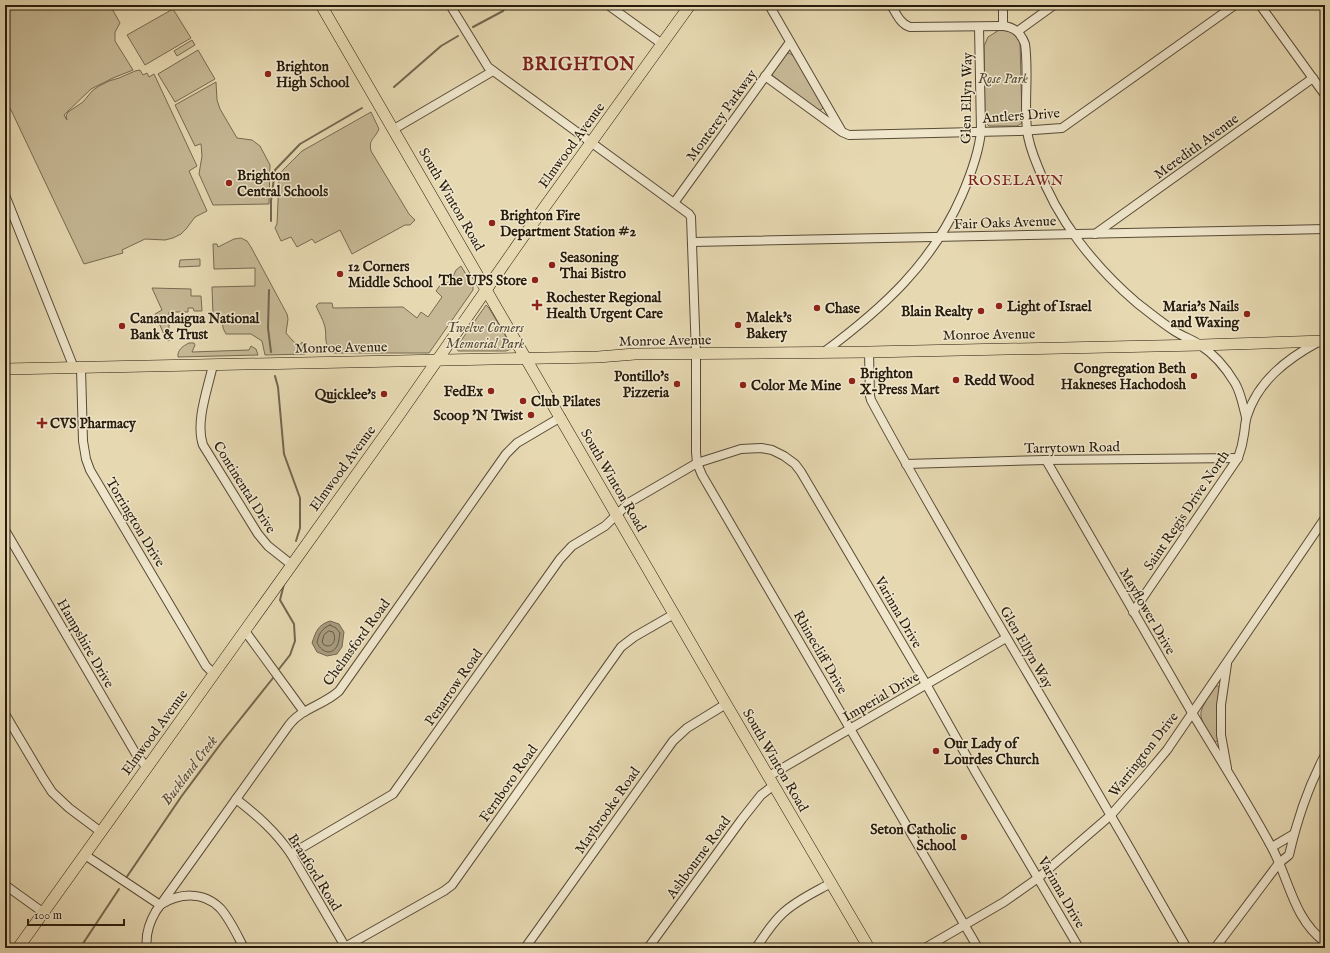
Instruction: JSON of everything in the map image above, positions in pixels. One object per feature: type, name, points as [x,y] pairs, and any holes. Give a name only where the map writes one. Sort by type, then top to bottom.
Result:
[{"type":"main road","name":"South Winton Road","points":[[321,5],[869,948]]},
{"type":"main road","name":"Elmwood Avenue","points":[[18,948],[438,360],[486,289],[690,5]]},
{"type":"main road","name":"Monroe Avenue","points":[[5,369],[598,357],[635,354],[869,352],[1322,341]]},
{"type":"street","name":"Rhinecliff Drive","points":[[450,5],[484,62],[493,71],[691,217],[696,354],[697,463],[978,948]]},
{"type":"street","points":[[608,5],[662,44]]},
{"type":"street","points":[[769,5],[842,132]]},
{"type":"street","points":[[891,5],[900,21],[906,26],[910,27],[1008,26],[1018,31],[1054,5]]},
{"type":"street","points":[[1003,5],[1003,26]]},
{"type":"street","name":"Antlers Drive","points":[[842,132],[849,134],[1027,130],[1065,127],[1235,5]]},
{"type":"street","points":[[1260,5],[1325,95]]},
{"type":"street","name":"Glen Ellyn Way","points":[[824,352],[865,320],[891,297],[915,271],[940,237],[950,220],[966,186],[980,144],[979,27]]},
{"type":"street","name":"Saint Regis Drive North","points":[[1018,31],[1023,38],[1026,52],[1027,130],[1030,146],[1038,169],[1053,200],[1074,234],[1097,263],[1136,302],[1160,321],[1200,345],[1219,361],[1238,389],[1246,417]]},
{"type":"street","name":"Monterey Parkway","points":[[674,203],[790,42]]},
{"type":"street","points":[[394,130],[493,71]]},
{"type":"street","points":[[765,76],[842,132]]},
{"type":"street","name":"Meredith Avenue","points":[[1095,234],[1313,78]]},
{"type":"street","points":[[5,195],[78,368]]},
{"type":"street","name":"Fair Oaks Avenue","points":[[693,242],[1095,234],[1323,227]]},
{"type":"street","name":"Saint Regis Drive North","points":[[1133,612],[1238,458],[1244,435],[1246,417],[1260,389],[1269,378],[1293,357],[1322,341]]},
{"type":"street","name":"Glen Ellyn Way","points":[[869,352],[871,399],[906,464],[1006,638],[1111,815],[1187,948]]},
{"type":"street","name":"Continental Drive","points":[[213,365],[200,424],[200,438],[258,534],[268,546],[292,565]]},
{"type":"street","name":"Torrington Drive","points":[[78,368],[83,441],[86,459],[90,470],[206,666],[214,674]]},
{"type":"street","name":"Chelmsford Road","points":[[147,948],[146,940],[152,917],[289,725],[297,716],[334,696],[339,691],[506,454],[517,443],[561,417]]},
{"type":"street","name":"Varinna Drive","points":[[617,514],[630,502],[697,463],[741,449],[766,448],[778,452],[794,464],[808,483],[1079,948]]},
{"type":"street","name":"Tarrytown Road","points":[[906,464],[1046,460],[1238,458]]},
{"type":"street","name":"Mayflower Drive","points":[[1046,460],[1133,612],[1272,847],[1299,912],[1312,929],[1325,942]]},
{"type":"street","name":"Penarrow Road","points":[[291,854],[393,794],[560,559],[572,546],[605,526],[617,514]]},
{"type":"street","name":"Warrington Drive","points":[[925,948],[1004,902],[1038,878],[1111,815],[1154,765],[1325,518]]},
{"type":"street","name":"Hampshire Drive","points":[[5,530],[136,754],[147,768]]},
{"type":"street","name":"Fernboro Road","points":[[346,948],[452,885],[618,651],[629,640],[674,614]]},
{"type":"street","points":[[245,631],[304,712]]},
{"type":"street","name":"Imperial Drive","points":[[771,781],[850,728],[1006,638]]},
{"type":"street","name":"Mayflower Drive","points":[[1227,661],[1221,705],[1221,735],[1229,775]]},
{"type":"street","name":"Maybrooke Road","points":[[525,948],[673,741],[688,728],[726,704]]},
{"type":"street","points":[[5,714],[52,792],[69,808],[102,832]]},
{"type":"street","points":[[1215,948],[1279,863],[1289,855],[1308,789],[1325,755]]},
{"type":"street","name":"Ashbourne Road","points":[[648,948],[771,781]]},
{"type":"street","name":"Branford Road","points":[[236,799],[266,824],[291,854],[346,948]]},
{"type":"street","points":[[1272,847],[1294,834]]},
{"type":"street","points":[[85,855],[160,905],[173,898],[185,895],[197,896],[216,904],[224,913],[244,948]]},
{"type":"street","points":[[756,948],[783,913],[831,882]]},
{"type":"street","points":[[5,885],[44,913]]},
{"type":"green space","points":[[5,5],[110,5],[120,23],[115,32],[115,41],[133,70],[91,89],[64,115],[67,120],[66,116],[68,112],[83,102],[92,91],[109,81],[140,70],[143,75],[147,73],[149,77],[154,74],[197,166],[189,171],[207,211],[195,217],[181,234],[165,240],[145,239],[122,250],[123,253],[84,264],[11,110],[5,101]]},
{"type":"green space","points":[[173,9],[191,38],[145,65],[127,35]]},
{"type":"green space","name":"Rose Park","points":[[999,30],[1011,33],[1016,36],[1020,42],[1022,123],[1017,126],[989,126],[985,122],[984,46],[988,37]]},
{"type":"green space","points":[[192,40],[195,45],[177,56],[174,51]]},
{"type":"green space","points":[[198,50],[215,79],[175,102],[158,74]]},
{"type":"green space","points":[[789,53],[794,56],[822,105],[823,108],[821,110],[817,110],[772,75],[786,54]]},
{"type":"green space","points":[[216,82],[217,100],[220,109],[237,138],[252,140],[260,146],[270,165],[269,204],[213,205],[199,174],[202,156],[201,144],[195,146],[175,105]]},
{"type":"green space","points":[[371,112],[379,129],[371,141],[371,151],[409,214],[415,220],[410,225],[405,225],[352,254],[340,230],[315,243],[312,239],[297,247],[291,237],[281,241],[275,228],[277,224],[279,180],[281,172],[302,151]]},
{"type":"green space","points":[[241,238],[247,241],[251,247],[287,314],[288,319],[286,333],[299,346],[302,342],[305,348],[305,354],[265,355],[262,341],[251,334],[226,334],[223,328],[222,315],[213,315],[212,287],[255,286],[255,268],[214,269],[213,244],[217,244],[218,247],[234,239]]},
{"type":"green space","points":[[200,259],[200,266],[179,267],[180,260]]},
{"type":"green space","points":[[461,266],[473,286],[473,290],[429,353],[333,353],[328,347],[324,324],[316,306],[319,303],[332,303],[333,308],[403,307],[417,318],[421,312],[428,317],[442,297],[436,291],[441,284],[447,283],[452,279],[456,270]]},
{"type":"green space","points":[[152,288],[191,289],[191,296],[201,296],[202,311],[194,311],[193,308],[188,308],[188,312],[169,312],[169,341],[166,339],[155,314],[162,310]]},
{"type":"green space","name":"Twelve Corners Memorial Park","points":[[486,305],[511,345],[511,349],[506,351],[458,351],[456,347]]},
{"type":"green space","points":[[189,343],[194,343],[195,345],[192,352],[249,350],[251,346],[256,349],[258,355],[178,357],[179,350]]},
{"type":"green space","points":[[1216,686],[1220,688],[1217,713],[1219,740],[1215,742],[1204,725],[1201,714],[1205,703]]},
{"type":"water","points":[[330,621],[339,624],[344,632],[342,647],[337,654],[327,656],[317,652],[312,643],[318,629],[323,624]]},
{"type":"waterway","points":[[473,27],[503,11],[507,5]]},
{"type":"waterway","points":[[394,87],[441,46],[458,36]]},
{"type":"waterway","name":"Buckland Creek","points":[[271,221],[271,201],[275,170],[300,144],[362,108]]},
{"type":"waterway","name":"Buckland Creek","points":[[269,290],[268,328],[271,352]]},
{"type":"waterway","name":"Buckland Creek","points":[[275,376],[278,387],[284,454],[300,498],[300,528],[296,541]]},
{"type":"waterway","name":"Buckland Creek","points":[[279,669],[290,655],[295,641],[294,624],[280,600],[284,584]]},
{"type":"waterway","name":"Buckland Creek","points":[[126,878],[181,797],[222,742],[273,678]]},
{"type":"waterway","name":"Buckland Creek","points":[[80,948],[119,889]]},
{"type":"place","name":"Brighton High School","points":[[268,74]]},
{"type":"place","name":"Brighton Central Schools","points":[[229,183]]},
{"type":"place","name":"Brighton Fire Department Station #2","points":[[492,223]]},
{"type":"place","name":"Seasoning Thai Bistro","points":[[552,265]]},
{"type":"place","name":"12 Corners Middle School","points":[[340,274]]},
{"type":"place","name":"The UPS Store","points":[[535,280]]},
{"type":"place","name":"Rochester Regional Health Urgent Care","points":[[537,305]]},
{"type":"place","name":"Light of Israel","points":[[999,306]]},
{"type":"place","name":"Chase","points":[[817,308]]},
{"type":"place","name":"Blain Realty","points":[[981,311]]},
{"type":"place","name":"Maria's Nails and Waxing","points":[[1247,314]]},
{"type":"place","name":"Malek's Bakery","points":[[738,325]]},
{"type":"place","name":"Canandaigua National Bank & Trust","points":[[122,326]]},
{"type":"place","name":"Congregation Beth Hakneses Hachodosh","points":[[1194,376]]},
{"type":"place","name":"Redd Wood","points":[[956,380]]},
{"type":"place","name":"Brighton X-Press Mart","points":[[852,381]]},
{"type":"place","name":"Pontillo's Pizzeria","points":[[677,384]]},
{"type":"place","name":"Color Me Mine","points":[[743,385]]},
{"type":"place","name":"FedEx","points":[[491,391]]},
{"type":"place","name":"Quicklee's","points":[[384,394]]},
{"type":"place","name":"Club Pilates","points":[[523,401]]},
{"type":"place","name":"Scoop 'N Twist","points":[[531,415]]},
{"type":"place","name":"CVS Pharmacy","points":[[42,423]]},
{"type":"place","name":"Our Lady of Lourdes Church","points":[[936,751]]},
{"type":"place","name":"Seton Catholic School","points":[[964,837]]},
{"type":"district","name":"BRIGHTON","points":[[579,64]]},
{"type":"district","name":"ROSELAWN","points":[[1016,180]]}]
